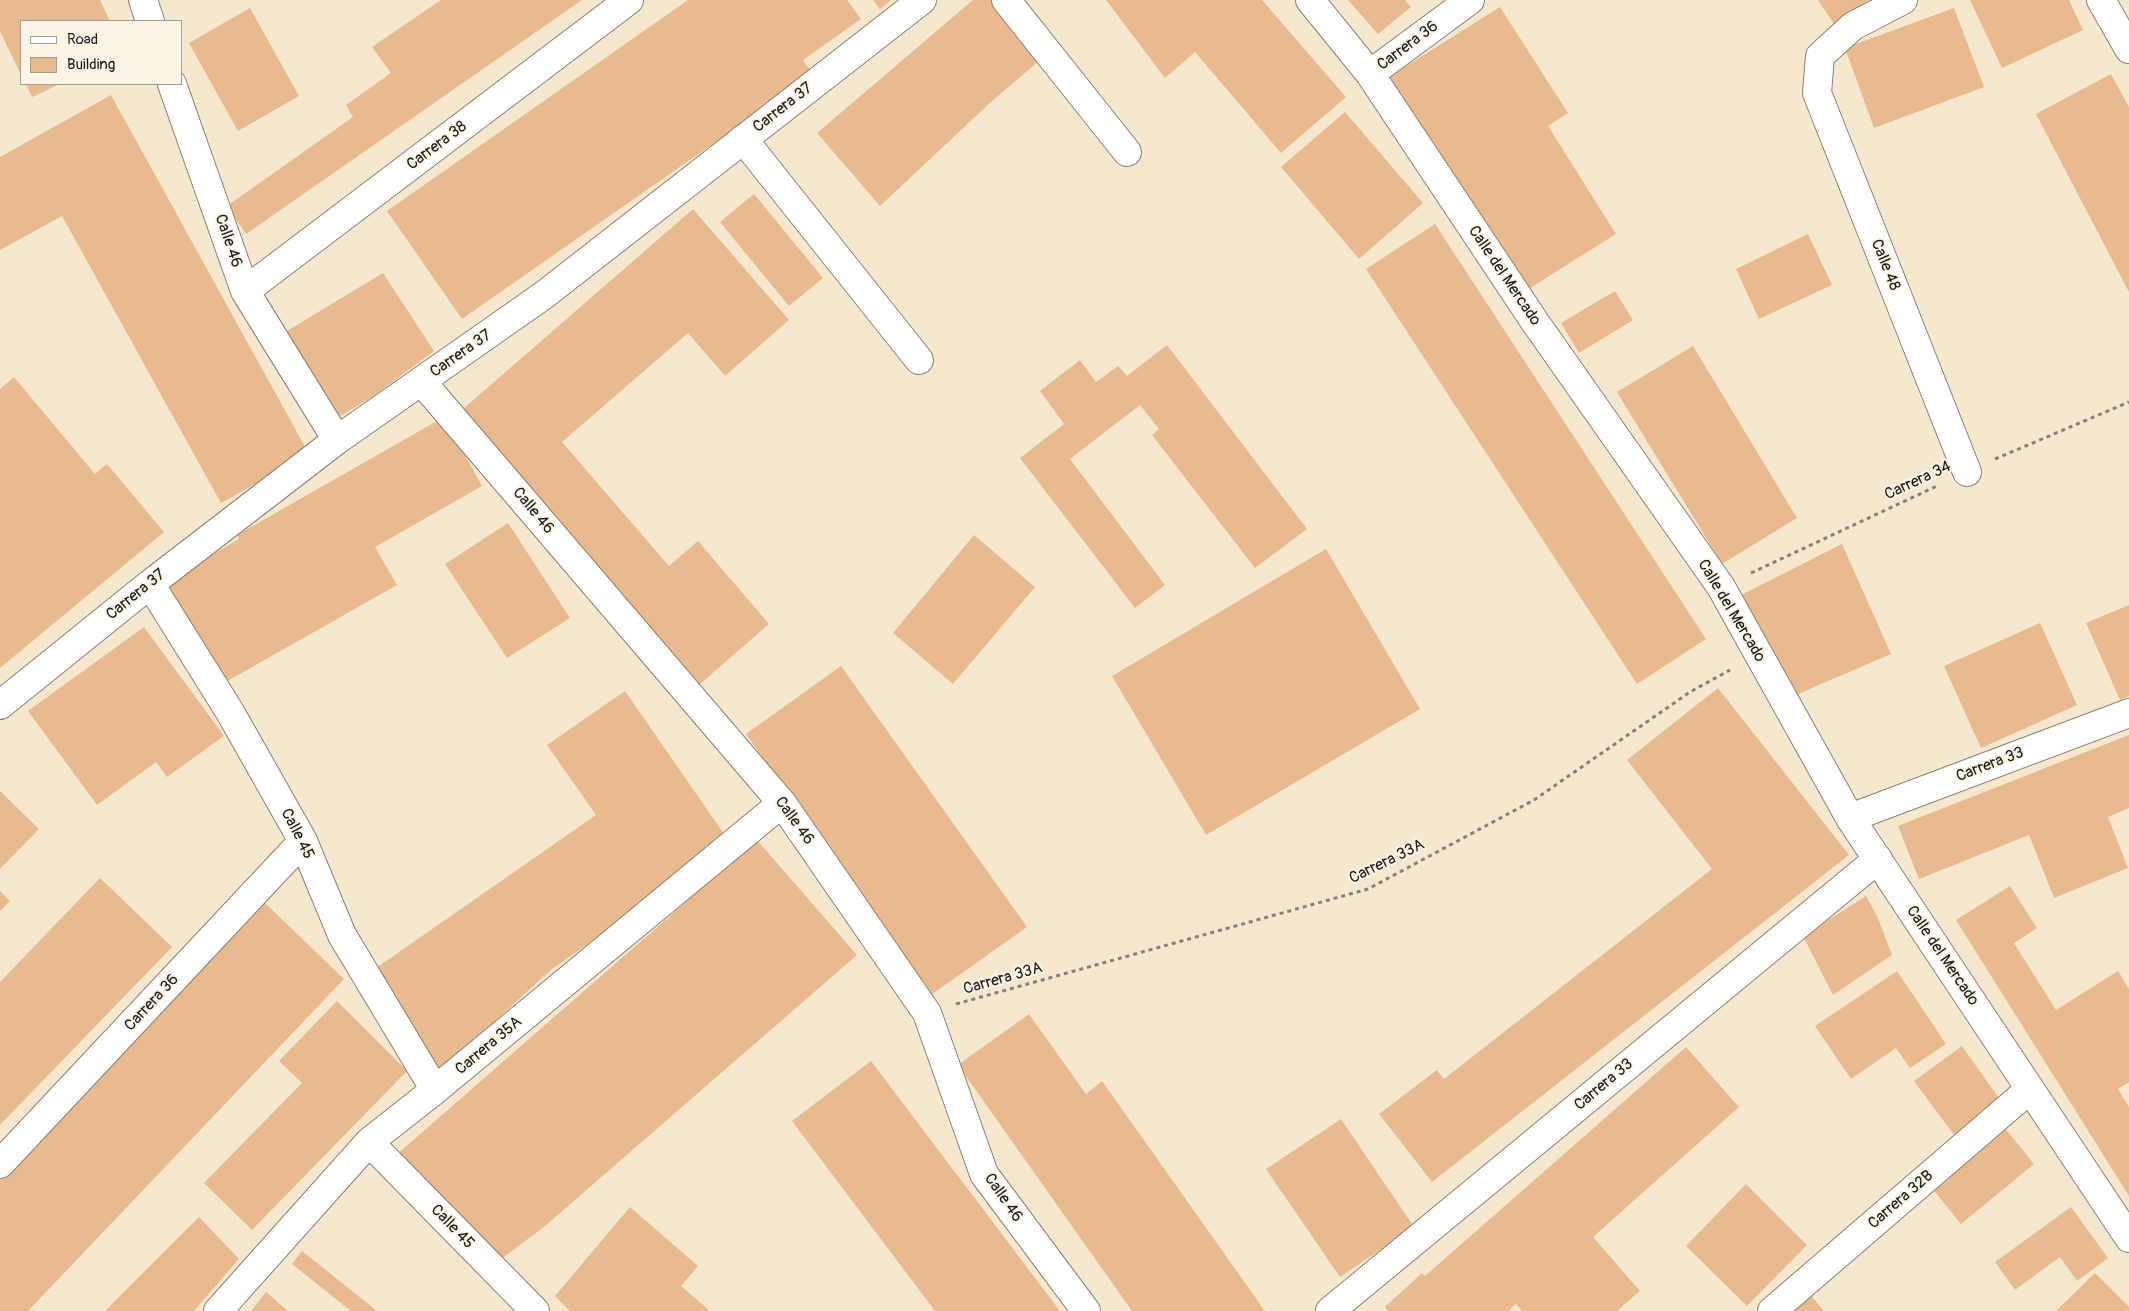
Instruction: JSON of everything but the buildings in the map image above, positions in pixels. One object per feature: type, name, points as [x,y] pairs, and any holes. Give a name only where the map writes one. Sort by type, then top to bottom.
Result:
[{"type":"street","points":[[142,0],[150,20]]},
{"type":"street","name":"Carrera 38","points":[[245,291],[629,0]]},
{"type":"street","name":"Carrera 37","points":[[0,705],[150,584],[337,440],[544,295],[922,0]]},
{"type":"street","points":[[1006,0],[1127,152]]},
{"type":"street","name":"Calle del Mercado","points":[[1310,0],[1370,74],[1535,322],[1720,587],[1850,818],[2129,1238]]},
{"type":"street","name":"Carrera 36","points":[[1370,74],[1470,0]]},
{"type":"street","name":"Calle 48","points":[[1903,0],[1853,26],[1820,56],[1817,93],[1967,472]]},
{"type":"street","points":[[2101,0],[2129,50]]},
{"type":"street","name":"Calle 46","points":[[172,85],[245,291],[337,440]]},
{"type":"street","points":[[743,140],[919,360]]},
{"type":"street","name":"Calle 46","points":[[422,382],[782,803],[927,1013],[984,1174],[1086,1311]]},
{"type":"street","name":"Calle 45","points":[[150,584],[230,712],[303,841],[342,935],[435,1090]]},
{"type":"street","name":"Carrera 33","points":[[1850,818],[2129,713]]},
{"type":"street","name":"Carrera 35A","points":[[218,1311],[369,1142],[435,1090],[782,803]]},
{"type":"street","name":"Carrera 36","points":[[0,1164],[303,841]]},
{"type":"street","name":"Carrera 33","points":[[1330,1311],[1878,860]]},
{"type":"street","name":"Carrera 32B","points":[[1772,1311],[2030,1089]]},
{"type":"street","name":"Calle 45","points":[[369,1142],[535,1311]]},
{"type":"path","name":"Carrera 34","points":[[1720,587],[1967,472],[2129,402]]},
{"type":"path","name":"Carrera 33A","points":[[927,1013],[1368,890],[1534,800],[1690,692],[1758,654]]}]
